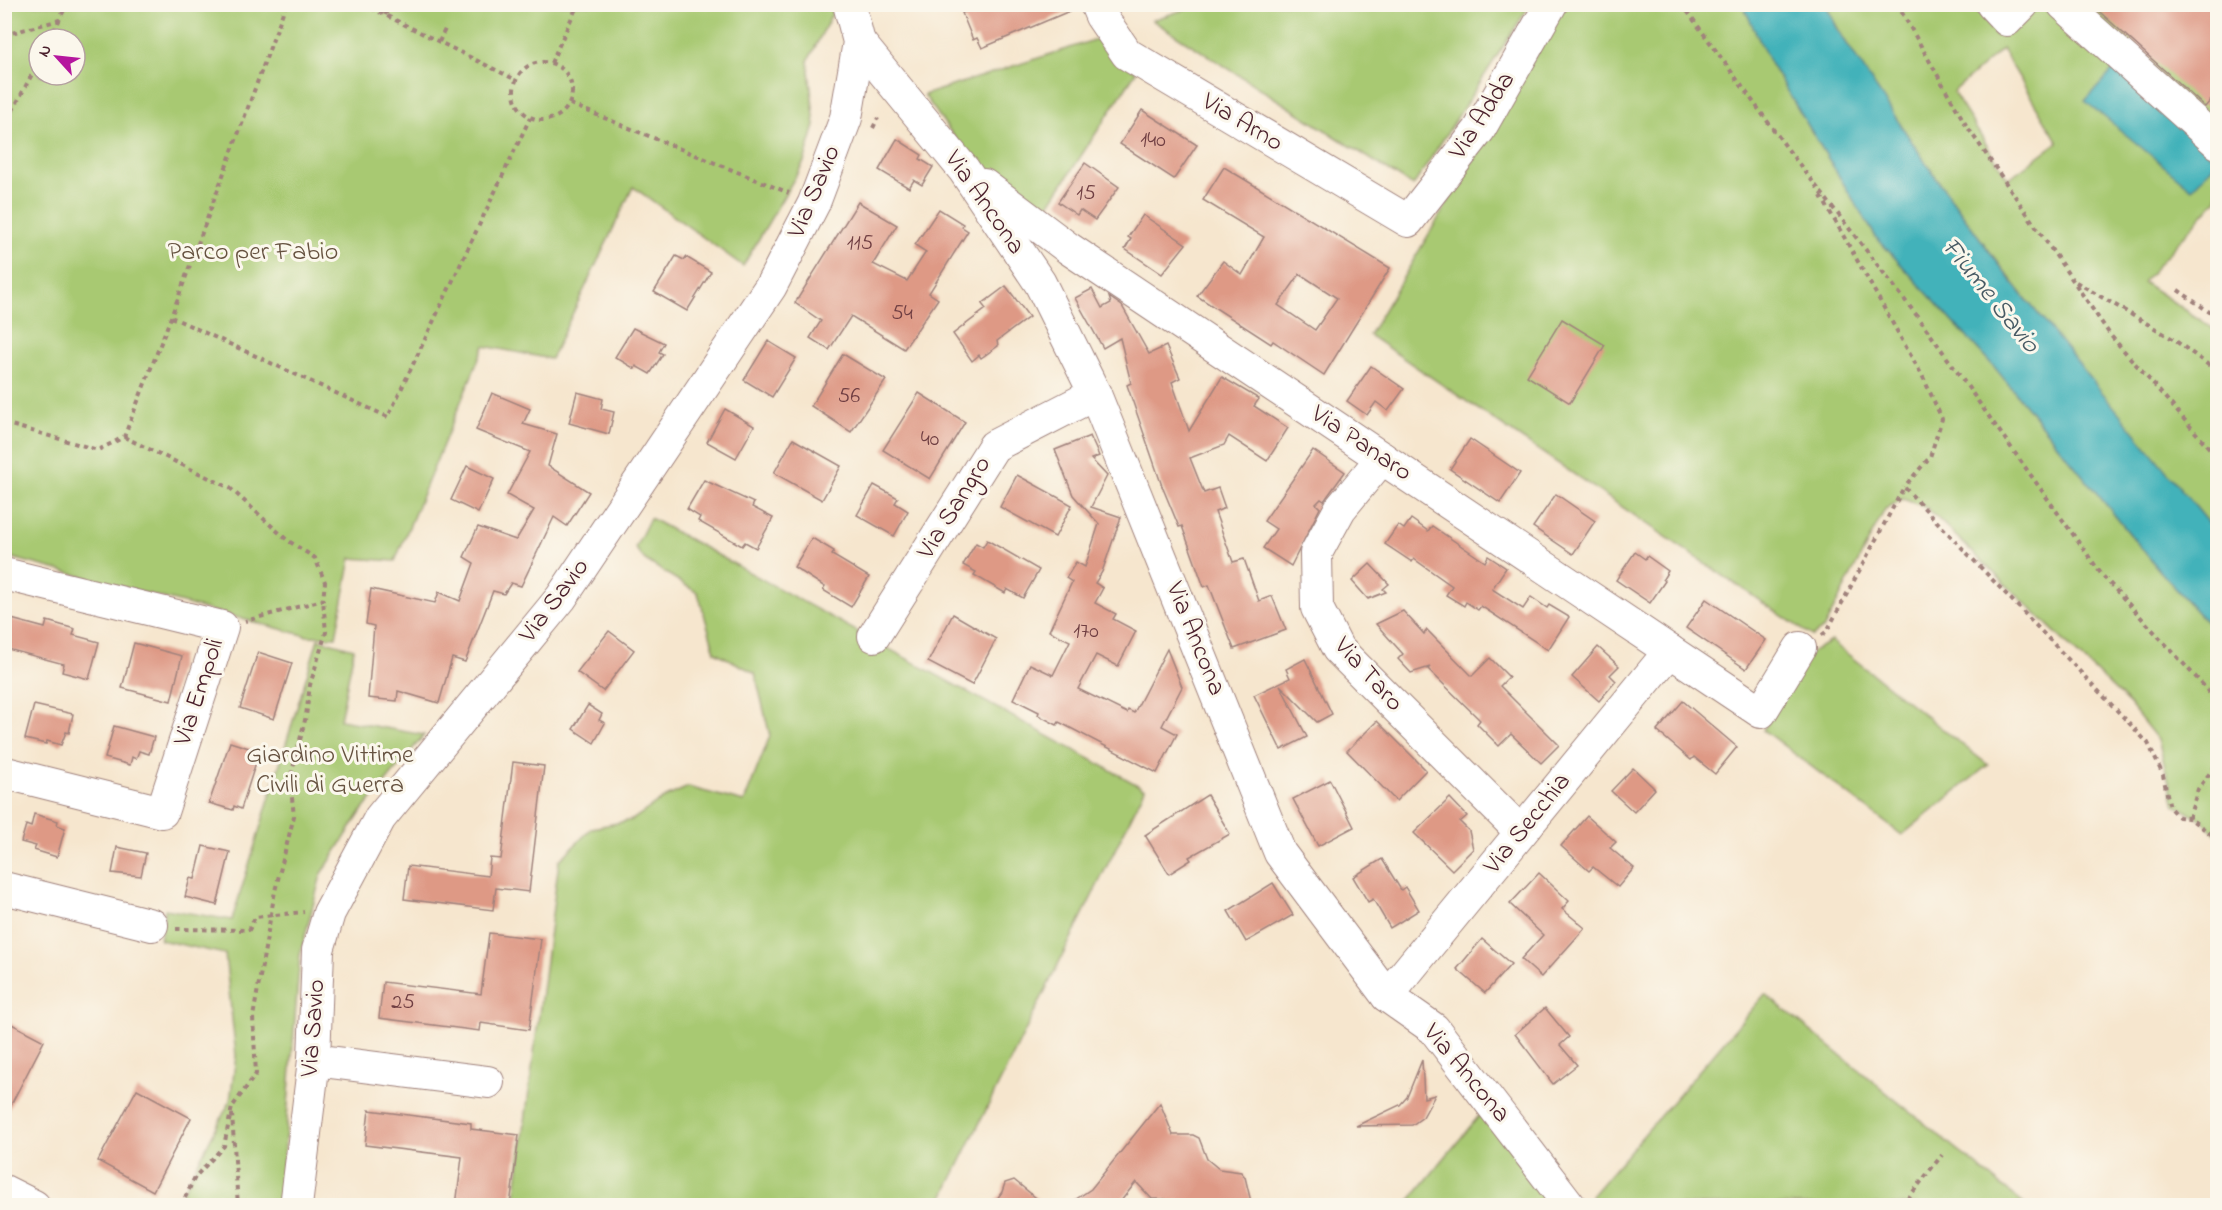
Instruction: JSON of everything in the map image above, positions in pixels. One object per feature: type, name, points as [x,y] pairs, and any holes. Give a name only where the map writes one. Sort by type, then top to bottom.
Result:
[{"type":"street","name":"Via Savio","points":[[296,1206],[314,1060],[318,950],[328,913],[380,818],[561,598],[771,286],[814,203],[846,118],[859,42],[849,4]]},
{"type":"street","name":"Via Arno","points":[[1096,4],[1101,16],[1127,54],[1408,221]]},
{"type":"street","name":"Via Adda","points":[[1408,221],[1479,130],[1551,4]]},
{"type":"street","points":[[1992,4],[2007,20],[2023,4]]},
{"type":"street","points":[[2063,4],[2217,143]]},
{"type":"street","name":"Via Ancona","points":[[859,42],[964,170],[1040,283],[1095,394],[1280,853],[1387,996],[1434,1029],[1570,1206]]},
{"type":"street","name":"Via Panaro","points":[[964,170],[1068,248],[1761,712],[1800,648]]},
{"type":"street","points":[[1040,283],[1068,248]]},
{"type":"street","name":"Via Sangro","points":[[874,636],[994,446],[1095,394]]},
{"type":"street","name":"Via Taro","points":[[1382,458],[1340,509],[1316,553],[1317,608],[1338,649],[1521,832]]},
{"type":"street","name":"Via Empoli","points":[[4,574],[222,627],[162,812],[6,773],[4,777]]},
{"type":"street","name":"Via Secchia","points":[[1387,996],[1670,651]]},
{"type":"street","points":[[4,888],[167,927]]},
{"type":"street","points":[[314,1060],[488,1082]]},
{"type":"street","points":[[4,1191],[34,1206]]},
{"type":"path","points":[[56,27],[67,4]]},
{"type":"path","points":[[4,423],[98,450],[124,437],[171,317],[286,4]]},
{"type":"path","points":[[363,4],[516,80]]},
{"type":"path","points":[[385,15],[390,4]]},
{"type":"path","points":[[431,4],[447,12]]},
{"type":"path","points":[[551,63],[578,4]]},
{"type":"path","points":[[1682,4],[1814,185],[1918,317],[2102,575],[2204,686],[2217,705]]},
{"type":"path","points":[[1897,4],[1966,124],[2111,336],[2217,458]]},
{"type":"path","points":[[4,35],[60,20]]},
{"type":"path","points":[[439,42],[446,27]]},
{"type":"path","points":[[534,63],[551,63],[565,71],[570,78],[573,95],[570,104],[558,117],[540,121],[531,118],[518,106],[514,88],[516,80],[527,67],[534,63]]},
{"type":"path","points":[[4,126],[27,83]]},
{"type":"path","points":[[570,104],[814,203]]},
{"type":"path","points":[[171,317],[388,417],[531,118]]},
{"type":"path","points":[[1800,648],[1827,632],[1904,487],[1930,457],[1942,419],[1923,379],[1814,185]]},
{"type":"path","points":[[2073,280],[2173,339],[2217,372]]},
{"type":"path","points":[[2178,290],[2217,318]]},
{"type":"path","points":[[124,437],[230,488],[287,540],[315,558],[325,582],[323,600],[326,632],[310,685],[306,716],[290,780],[294,816],[271,915],[253,1017],[256,1074],[232,1107],[224,1146],[195,1177],[181,1206]]},
{"type":"path","points":[[1904,487],[2148,743],[2163,776],[2170,808],[2178,817],[2189,818],[2217,839]]},
{"type":"path","points":[[222,627],[323,600]]},
{"type":"path","points":[[2189,818],[2198,789],[2217,762]]},
{"type":"path","points":[[167,927],[249,930],[255,917],[296,912],[328,913]]},
{"type":"path","points":[[232,1107],[238,1206]]},
{"type":"path","points":[[1902,1206],[1942,1155]]},
{"type":"green space","points":[[1202,4],[1530,5],[1413,186],[1152,20]]},
{"type":"green space","name":"Parco per Fabio","points":[[5,5],[830,5],[832,14],[808,61],[815,126],[804,162],[743,266],[633,187],[551,359],[484,346],[395,561],[351,558],[336,637],[307,636],[5,556]]},
{"type":"green space","points":[[1565,5],[1743,5],[1770,63],[1876,237],[1997,370],[2160,571],[2217,634],[2217,835],[2198,817],[2175,805],[2158,740],[2130,705],[1927,508],[1903,499],[1885,509],[1824,628],[1812,636],[1369,335]]},
{"type":"green space","points":[[1826,5],[1976,5],[1995,35],[2022,5],[2217,5],[2217,199],[2143,282],[2217,331],[2217,533],[2056,336],[1978,236],[1905,132],[1834,22]],"holes":[[[2002,49],[2058,142],[2008,179],[1953,92]]]},
{"type":"green space","points":[[1103,37],[1136,72],[1043,214],[965,152],[924,95]]},
{"type":"green space","points":[[650,518],[1145,789],[939,1205],[514,1206],[559,861],[592,828],[632,820],[664,798],[688,787],[744,802],[770,736],[755,673],[715,652],[698,593],[645,560],[635,548]]},
{"type":"green space","name":"Giardino Vittime Civili di Guerra","points":[[318,639],[354,649],[340,720],[424,735],[361,812],[321,875],[300,955],[280,1205],[176,1205],[230,1101],[236,1056],[225,954],[160,940],[165,909],[232,920]]},
{"type":"green space","points":[[1831,641],[1988,765],[1902,835],[1763,730],[1807,655]]},
{"type":"green space","points":[[1765,994],[2025,1205],[1596,1205],[1591,1196]]},
{"type":"green space","points":[[1483,1111],[1557,1206],[1405,1206]]},
{"type":"water","name":"Fiume Savio","points":[[1743,5],[1826,5],[1839,32],[1934,175],[2008,277],[2217,533],[2217,634],[2160,571],[1997,370],[1876,237],[1770,63]]},
{"type":"water","points":[[2115,68],[2217,161],[2192,189],[2085,101]]},
{"type":"building","points":[[982,4],[1078,4],[1079,7],[982,48],[977,38],[973,40],[962,13]]},
{"type":"building","points":[[2091,4],[2217,4],[2217,93],[2205,107]]},
{"type":"building","points":[[1142,110],[1197,145],[1174,179],[1120,144]]},
{"type":"building","points":[[897,139],[922,155],[920,159],[933,167],[922,185],[914,180],[909,188],[879,170]]},
{"type":"building","points":[[1085,163],[1119,187],[1095,220],[1080,210],[1077,215],[1058,202]]},
{"type":"building","points":[[1224,167],[1390,268],[1324,375],[1273,341],[1271,344],[1197,296],[1223,261],[1242,275],[1264,237],[1203,200]],"holes":[[[1300,274],[1337,298],[1315,330],[1278,305]]]},
{"type":"building","points":[[858,202],[897,225],[873,264],[907,281],[926,252],[915,245],[939,209],[963,224],[962,227],[968,231],[929,293],[938,299],[904,349],[851,316],[829,350],[810,338],[821,321],[795,303]]},
{"type":"building","points":[[1143,215],[1186,244],[1162,274],[1125,249],[1131,239],[1128,237]]},
{"type":"building","points":[[676,256],[684,260],[686,257],[711,272],[687,311],[654,292]]},
{"type":"building","points":[[1006,286],[1029,317],[997,341],[998,346],[981,358],[979,355],[972,361],[953,334],[986,309],[982,304]]},
{"type":"building","points":[[1092,289],[1102,308],[1111,303],[1109,297],[1122,306],[1149,354],[1166,346],[1180,378],[1172,382],[1189,431],[1222,377],[1259,399],[1254,406],[1288,428],[1267,461],[1229,436],[1224,445],[1190,458],[1204,493],[1218,488],[1225,508],[1215,512],[1233,562],[1244,559],[1259,601],[1272,596],[1286,630],[1234,649],[1209,585],[1204,587],[1182,526],[1179,527],[1162,486],[1127,385],[1131,383],[1120,338],[1103,348],[1075,298]]},
{"type":"building","points":[[1562,319],[1605,345],[1570,403],[1527,376]]},
{"type":"building","points":[[633,328],[664,343],[659,352],[663,354],[650,374],[636,366],[635,369],[615,357]]},
{"type":"building","points":[[768,341],[796,358],[772,397],[744,380]]},
{"type":"building","points":[[843,354],[886,380],[851,432],[811,406]]},
{"type":"building","points":[[1371,366],[1404,389],[1388,411],[1376,402],[1367,415],[1347,401]]},
{"type":"building","points":[[577,392],[603,399],[601,409],[614,412],[609,434],[569,423]]},
{"type":"building","points":[[492,393],[530,409],[523,424],[557,434],[548,466],[589,492],[567,526],[554,517],[521,586],[511,583],[504,594],[493,591],[465,662],[452,658],[439,703],[398,691],[397,701],[368,698],[374,626],[366,624],[371,589],[435,603],[439,592],[460,601],[474,563],[464,557],[478,527],[516,540],[534,510],[507,495],[530,452],[476,430]]},
{"type":"building","points":[[919,393],[965,422],[930,479],[883,450]]},
{"type":"building","points":[[725,409],[754,426],[736,458],[707,442]]},
{"type":"building","points":[[1090,436],[1099,456],[1091,459],[1107,476],[1091,507],[1121,517],[1102,572],[1095,583],[1103,588],[1095,603],[1116,614],[1113,619],[1136,631],[1118,666],[1096,655],[1078,689],[1127,713],[1128,710],[1134,713],[1167,649],[1182,687],[1162,726],[1177,734],[1157,773],[1059,722],[1057,725],[1038,715],[1039,712],[1013,699],[1030,664],[1053,675],[1070,641],[1049,631],[1072,582],[1066,578],[1076,562],[1085,567],[1099,524],[1073,495],[1055,450]]},
{"type":"building","points":[[793,439],[841,466],[822,500],[774,473]]},
{"type":"building","points":[[1470,439],[1520,473],[1500,503],[1450,469]]},
{"type":"building","points":[[1313,450],[1345,472],[1324,501],[1321,499],[1316,504],[1320,508],[1291,566],[1263,548],[1276,529],[1264,521]]},
{"type":"building","points":[[467,466],[494,479],[478,513],[451,500]]},
{"type":"building","points":[[1017,475],[1072,505],[1055,537],[1000,507]]},
{"type":"building","points":[[704,480],[754,503],[752,507],[773,518],[756,548],[745,542],[742,546],[698,521],[700,517],[687,509]]},
{"type":"building","points":[[874,485],[898,498],[895,503],[908,511],[894,536],[857,515]]},
{"type":"building","points":[[1556,494],[1595,521],[1573,554],[1533,527]]},
{"type":"building","points":[[1411,519],[1428,531],[1432,526],[1485,562],[1488,556],[1506,568],[1492,589],[1523,609],[1531,597],[1547,608],[1549,605],[1569,617],[1548,650],[1481,606],[1478,610],[1466,602],[1464,606],[1446,595],[1452,586],[1414,559],[1412,562],[1385,544],[1398,525],[1404,529]]},
{"type":"building","points":[[812,538],[834,551],[832,555],[869,577],[851,607],[823,590],[825,587],[794,567]]},
{"type":"building","points":[[987,540],[1039,570],[1023,598],[1007,589],[1005,593],[974,575],[976,572],[963,565],[976,543],[983,547]]},
{"type":"building","points":[[1635,552],[1645,559],[1647,556],[1668,571],[1663,579],[1665,581],[1650,603],[1616,580]]},
{"type":"building","points":[[1370,564],[1389,584],[1383,589],[1386,592],[1368,599],[1352,581]]},
{"type":"building","points":[[1706,599],[1766,640],[1746,669],[1686,628]]},
{"type":"building","points":[[1403,611],[1424,634],[1427,630],[1472,676],[1490,658],[1509,677],[1500,686],[1559,745],[1541,763],[1511,734],[1499,746],[1477,724],[1480,720],[1428,669],[1430,667],[1411,673],[1398,659],[1403,654],[1376,624]]},
{"type":"building","points":[[953,614],[996,639],[972,685],[928,662]]},
{"type":"building","points":[[4,617],[45,628],[47,621],[75,629],[73,635],[99,642],[89,679],[62,672],[64,664],[4,648]]},
{"type":"building","points":[[609,631],[634,650],[603,691],[577,672]]},
{"type":"building","points":[[134,643],[182,656],[171,701],[122,688]]},
{"type":"building","points":[[1598,647],[1619,666],[1610,675],[1616,681],[1599,701],[1572,677]]},
{"type":"building","points":[[258,652],[292,663],[274,719],[240,708]]},
{"type":"building","points":[[1305,659],[1332,714],[1317,722],[1280,685],[1307,737],[1281,750],[1254,695],[1290,678],[1286,669]]},
{"type":"building","points":[[1683,701],[1737,747],[1715,774],[1694,757],[1691,760],[1657,731]]},
{"type":"building","points":[[34,705],[73,714],[69,733],[66,732],[61,745],[25,739]]},
{"type":"building","points":[[588,705],[602,714],[599,720],[605,723],[594,743],[573,729]]},
{"type":"building","points":[[1377,721],[1426,770],[1396,801],[1347,751]]},
{"type":"building","points":[[114,726],[154,737],[149,754],[139,751],[136,759],[132,757],[130,765],[105,758]]},
{"type":"building","points":[[230,742],[252,749],[250,753],[258,756],[241,809],[234,806],[233,810],[209,803]]},
{"type":"building","points":[[513,762],[544,766],[529,892],[496,888],[493,910],[404,899],[408,866],[488,876],[490,858],[501,859]]},
{"type":"building","points":[[1633,768],[1655,789],[1634,812],[1611,791]]},
{"type":"building","points":[[1330,780],[1354,827],[1318,846],[1293,799]]},
{"type":"building","points":[[1207,795],[1230,834],[1189,857],[1191,860],[1169,874],[1145,835]]},
{"type":"building","points":[[1450,798],[1467,816],[1460,822],[1469,831],[1473,849],[1452,870],[1414,833]]},
{"type":"building","points":[[34,814],[58,821],[57,825],[65,828],[57,857],[34,850],[36,846],[21,842],[26,825],[31,827]]},
{"type":"building","points":[[1587,816],[1616,842],[1610,848],[1634,868],[1618,887],[1593,867],[1589,871],[1561,846]]},
{"type":"building","points":[[203,846],[230,852],[217,905],[185,897],[190,878],[195,879]]},
{"type":"building","points":[[117,847],[146,853],[141,876],[112,873]]},
{"type":"building","points":[[1382,859],[1401,890],[1405,887],[1419,910],[1390,928],[1373,899],[1368,902],[1353,877]]},
{"type":"building","points":[[1539,873],[1569,901],[1562,909],[1585,928],[1541,977],[1521,959],[1543,935],[1510,904]]},
{"type":"building","points":[[1273,883],[1293,915],[1246,942],[1228,911]]},
{"type":"building","points":[[489,933],[541,939],[529,1030],[481,1023],[480,1031],[379,1018],[383,982],[481,994]]},
{"type":"building","points":[[1482,939],[1511,964],[1485,993],[1457,969]]},
{"type":"building","points":[[1545,1008],[1569,1037],[1560,1045],[1577,1065],[1553,1084],[1515,1034]]},
{"type":"building","points":[[4,1020],[44,1041],[4,1118]]},
{"type":"building","points":[[1422,1060],[1424,1098],[1435,1095],[1423,1117],[1412,1125],[1356,1126],[1400,1105],[1407,1097]]},
{"type":"building","points":[[137,1089],[191,1118],[153,1191],[98,1161]]},
{"type":"building","points":[[1160,1103],[1173,1135],[1193,1135],[1199,1138],[1207,1159],[1219,1169],[1241,1172],[1245,1177],[1252,1206],[1183,1206],[1179,1200],[1171,1204],[1165,1199],[1152,1199],[1136,1182],[1117,1206],[1066,1206],[1091,1189]]},
{"type":"building","points":[[369,1110],[471,1123],[471,1129],[519,1135],[510,1206],[456,1206],[462,1157],[365,1145]]},
{"type":"building","points":[[1014,1180],[1046,1206],[992,1206],[1002,1192],[1005,1183]]}]
